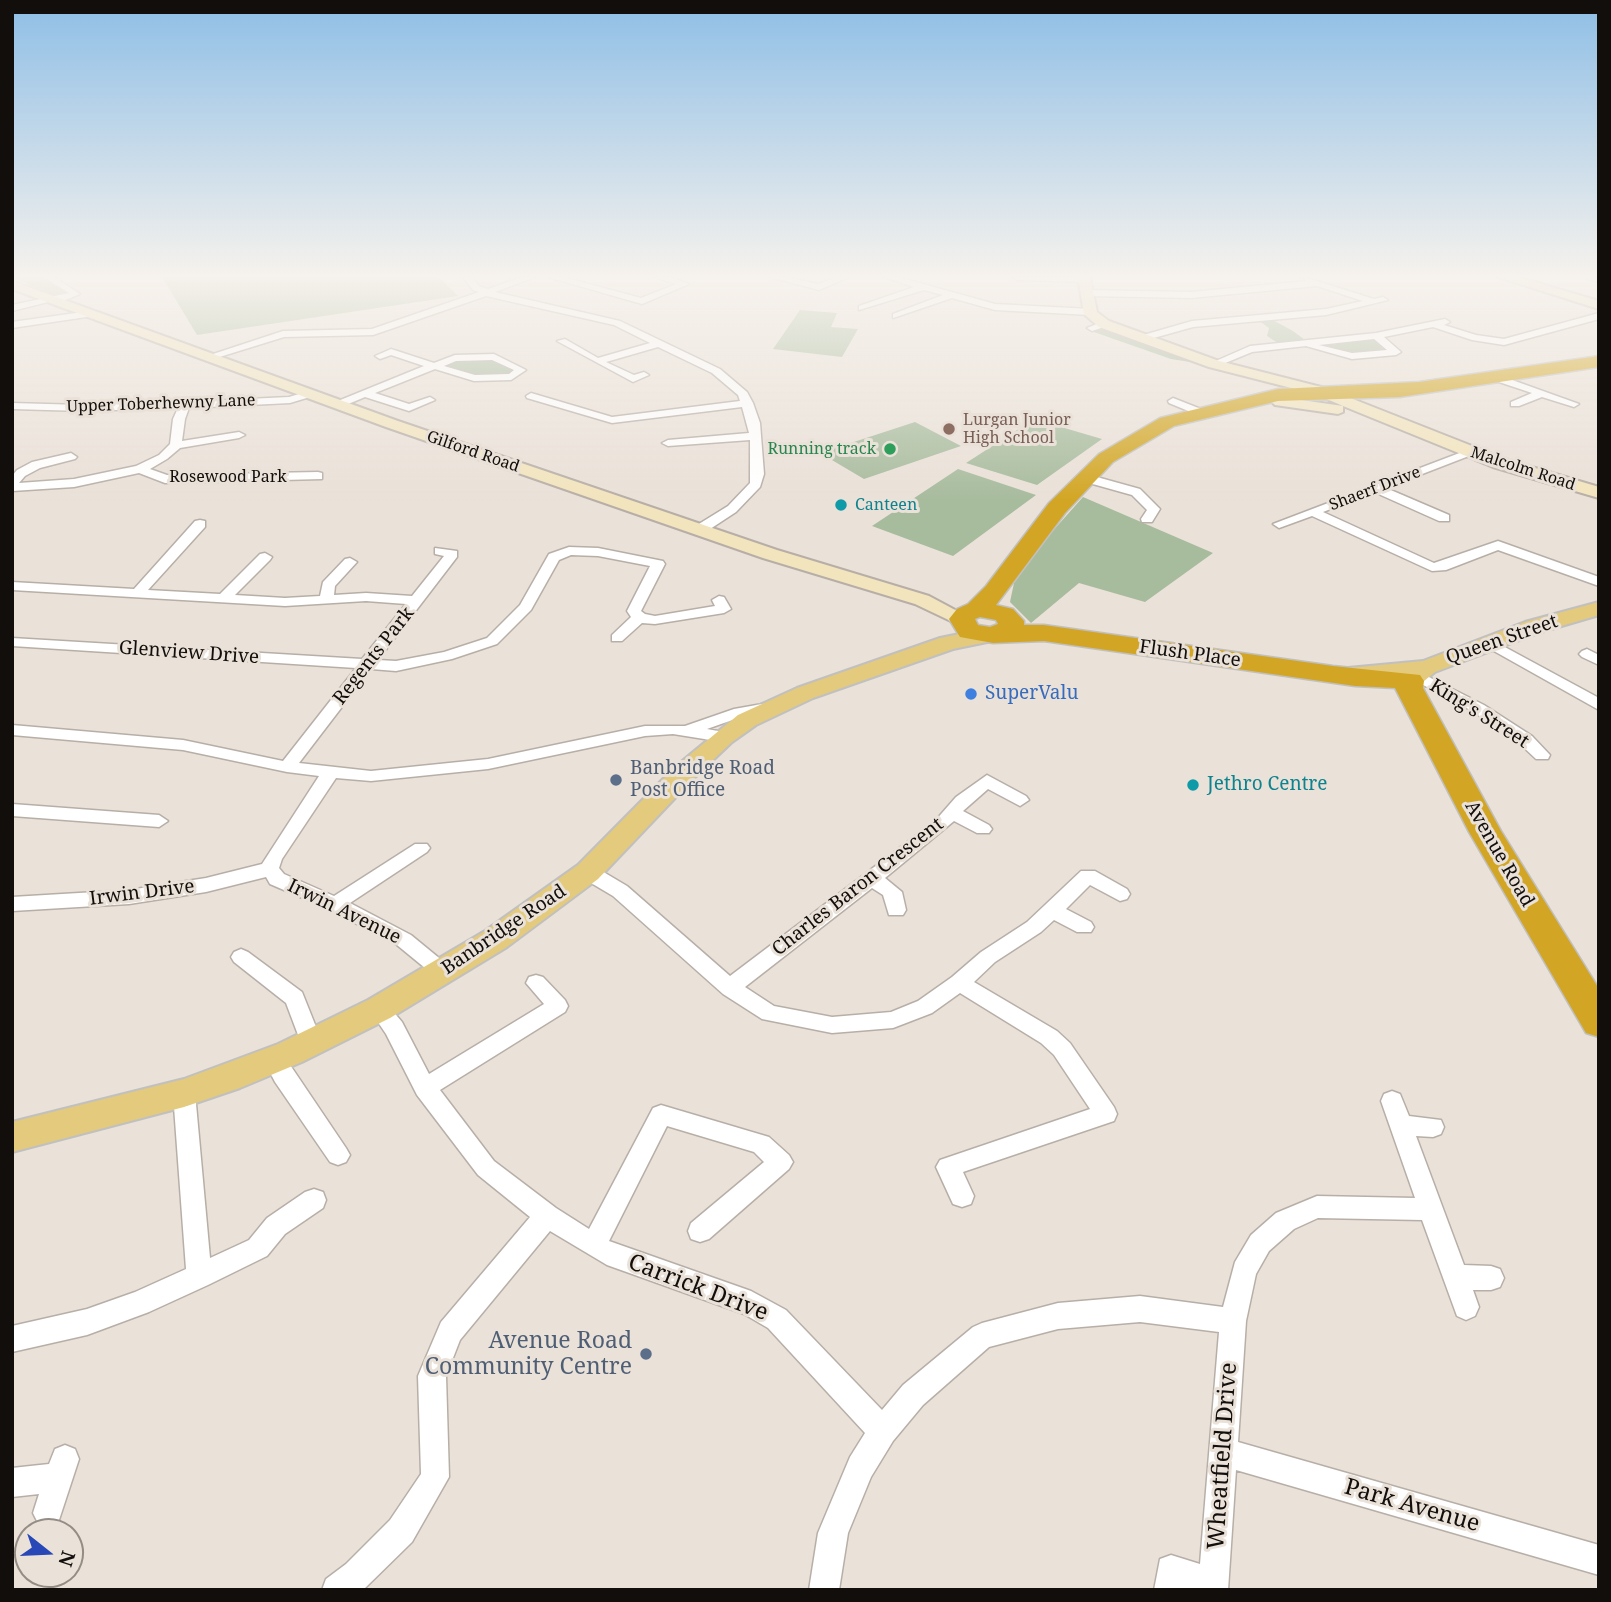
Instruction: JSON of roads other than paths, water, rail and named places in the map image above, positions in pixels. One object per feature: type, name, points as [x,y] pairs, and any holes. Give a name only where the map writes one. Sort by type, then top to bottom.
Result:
[{"type":"highway","points":[[982,620],[1034,535],[1086,478],[1106,458],[1167,422],[1216,409],[1319,395],[1418,388],[1599,361]]},
{"type":"highway","points":[[1216,409],[1319,395],[1418,388]]},
{"type":"highway","points":[[1216,409],[1261,390],[1375,403],[1418,388]]},
{"type":"highway","name":"Flush Place","points":[[982,620],[1044,633],[1342,674],[1415,678]]},
{"type":"highway","name":"Avenue Road","points":[[1415,678],[1485,832],[1596,1010]]},
{"type":"main road","name":"Gilford Road","points":[[194,352],[337,405],[699,530],[982,620]]},
{"type":"main road","points":[[1181,352],[1319,395],[1412,432]]},
{"type":"main road","points":[[1244,372],[1261,390]]},
{"type":"main road","points":[[1244,372],[1319,395]]},
{"type":"main road","name":"Malcolm Road","points":[[1319,395],[1412,432],[1599,493]]},
{"type":"main road","name":"Malcolm Road","points":[[1375,403],[1447,443]]},
{"type":"main road","name":"Queen Street","points":[[1415,678],[1490,643],[1599,608]]},
{"type":"main road","name":"Banbridge Road","points":[[12,1137],[184,1093],[275,1059],[379,1009],[443,972],[537,911],[588,872],[723,737],[768,708],[982,620]]},
{"type":"street","points":[[209,357],[225,352]]},
{"type":"street","points":[[337,405],[366,394],[434,366],[455,358],[494,357],[521,370],[511,377],[485,379],[434,366],[391,352],[380,356]]},
{"type":"street","points":[[581,352],[633,379],[644,375]]},
{"type":"street","points":[[597,361],[632,352]]},
{"type":"street","points":[[676,352],[726,377],[748,403],[755,436],[758,474],[756,484],[732,509],[699,530]]},
{"type":"street","points":[[1214,364],[1243,352]]},
{"type":"street","points":[[1337,352],[1352,356],[1396,352]]},
{"type":"street","points":[[1497,378],[1574,404]]},
{"type":"street","points":[[1515,404],[1542,393]]},
{"type":"street","name":"Upper Toberhewny Lane","points":[[12,406],[83,408],[185,405],[290,400],[309,394]]},
{"type":"street","points":[[366,394],[410,410],[430,400]]},
{"type":"street","points":[[540,396],[612,420],[748,403]]},
{"type":"street","points":[[1173,401],[1216,409]]},
{"type":"street","points":[[176,445],[179,419],[185,405]]},
{"type":"street","points":[[12,486],[74,483],[140,469],[163,457],[176,445],[239,435]]},
{"type":"street","points":[[668,443],[755,436]]},
{"type":"street","name":"Shaerf Drive","points":[[1279,524],[1470,452]]},
{"type":"street","points":[[12,486],[21,473],[36,465],[71,457]]},
{"type":"street","name":"Rosewood Park","points":[[140,469],[165,479],[318,477]]},
{"type":"street","points":[[1086,478],[1136,492],[1154,509],[1147,519]]},
{"type":"street","points":[[1375,488],[1444,518]]},
{"type":"street","points":[[1314,512],[1432,567],[1441,567],[1498,545],[1599,582]]},
{"type":"street","points":[[138,593],[200,524]]},
{"type":"street","name":"Regents Park","points":[[287,767],[452,554],[440,551]]},
{"type":"street","name":"Glenview Drive","points":[[12,642],[396,666],[447,656],[492,640],[526,607],[554,557],[569,551],[598,552],[658,564],[634,611],[640,618]]},
{"type":"street","points":[[224,598],[265,557]]},
{"type":"street","points":[[327,600],[328,585],[350,562]]},
{"type":"street","points":[[13,586],[285,602],[366,597],[416,601]]},
{"type":"street","points":[[617,638],[631,622],[640,618],[655,620],[724,608],[719,600]]},
{"type":"street","points":[[1490,643],[1596,700]]},
{"type":"street","name":"King's Street","points":[[1415,678],[1478,708],[1526,740],[1542,755]]},
{"type":"street","points":[[687,731],[734,714],[768,708]]},
{"type":"street","points":[[12,730],[183,745],[287,767],[330,773],[404,775],[488,764],[645,732],[687,731],[723,737]]},
{"type":"street","name":"Irwin Avenue","points":[[330,773],[273,858],[270,869],[277,879],[335,904],[404,940],[443,972]]},
{"type":"street","name":"Charles Baron Crescent","points":[[730,988],[941,825],[951,812],[987,782],[1020,800]]},
{"type":"street","points":[[12,810],[159,821]]},
{"type":"street","points":[[951,812],[984,829]]},
{"type":"street","points":[[335,904],[421,848]]},
{"type":"street","name":"Irwin Drive","points":[[12,904],[128,897],[206,884],[270,869]]},
{"type":"street","points":[[588,872],[620,891],[730,988],[769,1013],[832,1025],[893,1020],[925,1007],[959,983],[988,957],[1034,927],[1088,876],[1120,894]]},
{"type":"street","points":[[871,878],[892,892],[896,910]]},
{"type":"street","points":[[1052,910],[1084,927]]},
{"type":"street","points":[[242,957],[295,998],[311,1042]]},
{"type":"street","points":[[425,1088],[558,1006],[536,983]]},
{"type":"street","points":[[959,983],[1049,1037],[1062,1049],[1105,1114],[948,1167],[962,1196]]},
{"type":"street","name":"Carrick Drive","points":[[379,1009],[394,1028],[425,1088],[486,1168],[547,1216],[616,1257],[751,1304],[777,1319],[883,1431]]},
{"type":"street","points":[[275,1059],[282,1076],[338,1155]]},
{"type":"street","points":[[184,1093],[200,1276]]},
{"type":"street","points":[[1392,1101],[1466,1307]]},
{"type":"street","points":[[593,1245],[612,1214],[661,1115],[761,1144],[781,1162],[700,1231]]},
{"type":"street","points":[[1400,1125],[1433,1127]]},
{"type":"street","points":[[12,1339],[87,1322],[140,1303],[200,1276],[258,1248],[276,1226],[314,1200]]},
{"type":"street","name":"Wheatfield Drive","points":[[1213,1587],[1233,1321],[1244,1271],[1260,1243],[1284,1221],[1317,1207],[1431,1209]]},
{"type":"street","points":[[337,1590],[357,1575],[401,1531],[435,1477],[432,1376],[450,1331],[547,1216]]},
{"type":"street","points":[[1455,1277],[1490,1278]]},
{"type":"street","points":[[824,1590],[833,1533],[860,1467],[883,1431],[913,1395],[982,1336],[1059,1316],[1140,1309],[1233,1321]]},
{"type":"street","name":"Park Avenue","points":[[1224,1452],[1599,1560]]},
{"type":"street","points":[[12,1483],[62,1468],[48,1513]]},
{"type":"street","points":[[1169,1590],[1171,1570],[1213,1587]]},
{"type":"place","name":"Lurgan Junior High School","points":[[949,429]]},
{"type":"place","name":"Running track","points":[[890,449]]},
{"type":"place","name":"Canteen","points":[[841,505]]},
{"type":"place","name":"SuperValu","points":[[971,694]]},
{"type":"place","name":"Banbridge Road Post Office","points":[[616,780]]},
{"type":"place","name":"Jethro Centre","points":[[1193,785]]},
{"type":"place","name":"Avenue Road Community Centre","points":[[646,1354]]}]
